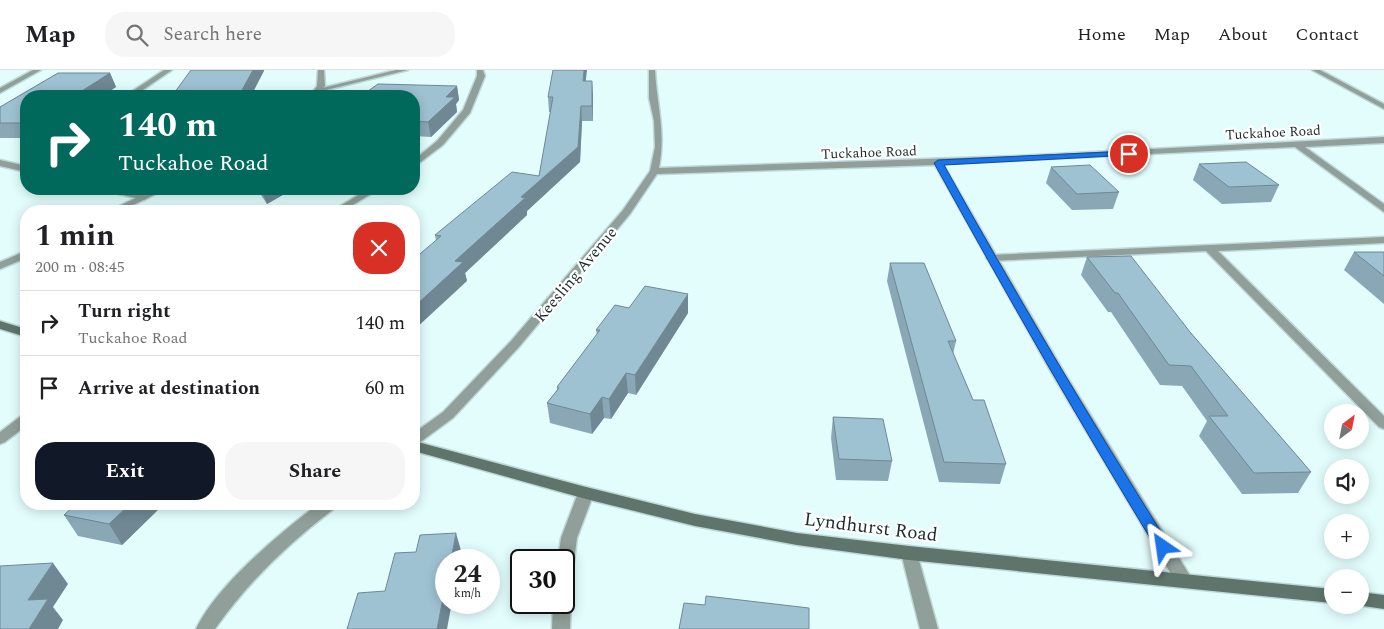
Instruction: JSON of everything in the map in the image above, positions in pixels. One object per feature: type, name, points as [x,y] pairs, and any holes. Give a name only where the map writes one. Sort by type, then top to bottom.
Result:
[{"type":"main road","points":[[0,325],[20,332]]},
{"type":"main road","name":"Lyndhurst Road","points":[[420,448],[586,493],[705,522],[798,539],[910,553],[1183,579],[1324,595]]},
{"type":"main road","points":[[1369,600],[1384,602]]},
{"type":"street","points":[[0,91],[38,70]]},
{"type":"street","points":[[138,90],[169,70]]},
{"type":"street","points":[[317,90],[322,76],[321,70]]},
{"type":"street","points":[[328,90],[405,70]]},
{"type":"street","points":[[420,159],[440,143],[467,111],[482,76],[480,70]]},
{"type":"street","name":"Keesling Avenue","points":[[420,436],[448,416],[515,344],[616,226],[654,171],[659,147],[658,121],[653,98],[652,70]]},
{"type":"street","points":[[1315,70],[1384,107]]},
{"type":"street","name":"Tuckahoe Road","points":[[654,171],[938,163],[1384,140]]},
{"type":"street","points":[[1297,145],[1384,209]]},
{"type":"street","points":[[0,163],[20,166]]},
{"type":"street","points":[[938,163],[1093,434],[1183,579]]},
{"type":"street","points":[[135,195],[144,197]]},
{"type":"street","points":[[127,205],[148,195]]},
{"type":"street","points":[[347,205],[364,195]]},
{"type":"street","points":[[991,258],[1384,240]]},
{"type":"street","points":[[1209,248],[1384,424]]},
{"type":"street","points":[[0,266],[20,257]]},
{"type":"street","points":[[0,439],[20,424]]},
{"type":"street","points":[[568,549],[569,538],[586,493]]},
{"type":"street","points":[[205,629],[216,612],[259,563],[320,510]]},
{"type":"street","points":[[910,553],[929,629]]},
{"type":"street","points":[[562,614],[562,629]]},
{"type":"building","points":[[191,70],[253,70],[242,90],[176,90]]},
{"type":"building","points":[[553,70],[584,70],[583,81],[592,81],[592,106],[581,106],[578,147],[521,197],[525,198],[455,261],[463,262],[420,301],[420,254],[441,236],[435,235],[512,172],[539,176],[553,97],[548,97]]},
{"type":"building","points":[[58,73],[110,73],[83,90],[29,90]]},
{"type":"building","points":[[378,84],[457,86],[446,97],[455,97],[428,122],[420,121],[420,90],[370,90]]},
{"type":"building","points":[[20,95],[20,123],[0,123],[0,107]]},
{"type":"building","points":[[1246,162],[1279,185],[1229,187],[1199,164]]},
{"type":"building","points":[[1090,165],[1119,192],[1077,194],[1051,167]]},
{"type":"building","points":[[1354,252],[1384,252],[1384,276]]},
{"type":"building","points":[[1131,256],[1190,332],[1311,472],[1254,473],[1209,416],[1228,416],[1191,366],[1169,365],[1118,293],[1115,293],[1087,257]]},
{"type":"building","points":[[890,263],[924,263],[956,341],[948,341],[973,400],[984,400],[1006,464],[944,462]]},
{"type":"building","points":[[645,286],[688,294],[635,375],[626,373],[609,399],[602,397],[590,414],[547,403],[600,330],[596,330],[615,305],[629,308]]},
{"type":"building","points":[[833,417],[883,419],[892,461],[839,459]]},
{"type":"building","points":[[69,510],[124,510],[109,524],[64,515]]},
{"type":"building","points":[[456,533],[453,549],[435,549],[435,614],[440,614],[437,629],[347,629],[358,593],[385,591],[395,553],[416,552],[420,535]]},
{"type":"building","points":[[53,563],[28,600],[48,599],[29,629],[0,629],[0,566]]},
{"type":"building","points":[[706,596],[809,608],[809,629],[679,629],[684,603],[705,605]]},
{"type":"route","points":[[1129,154],[938,163],[1093,434],[1163,547]]}]
